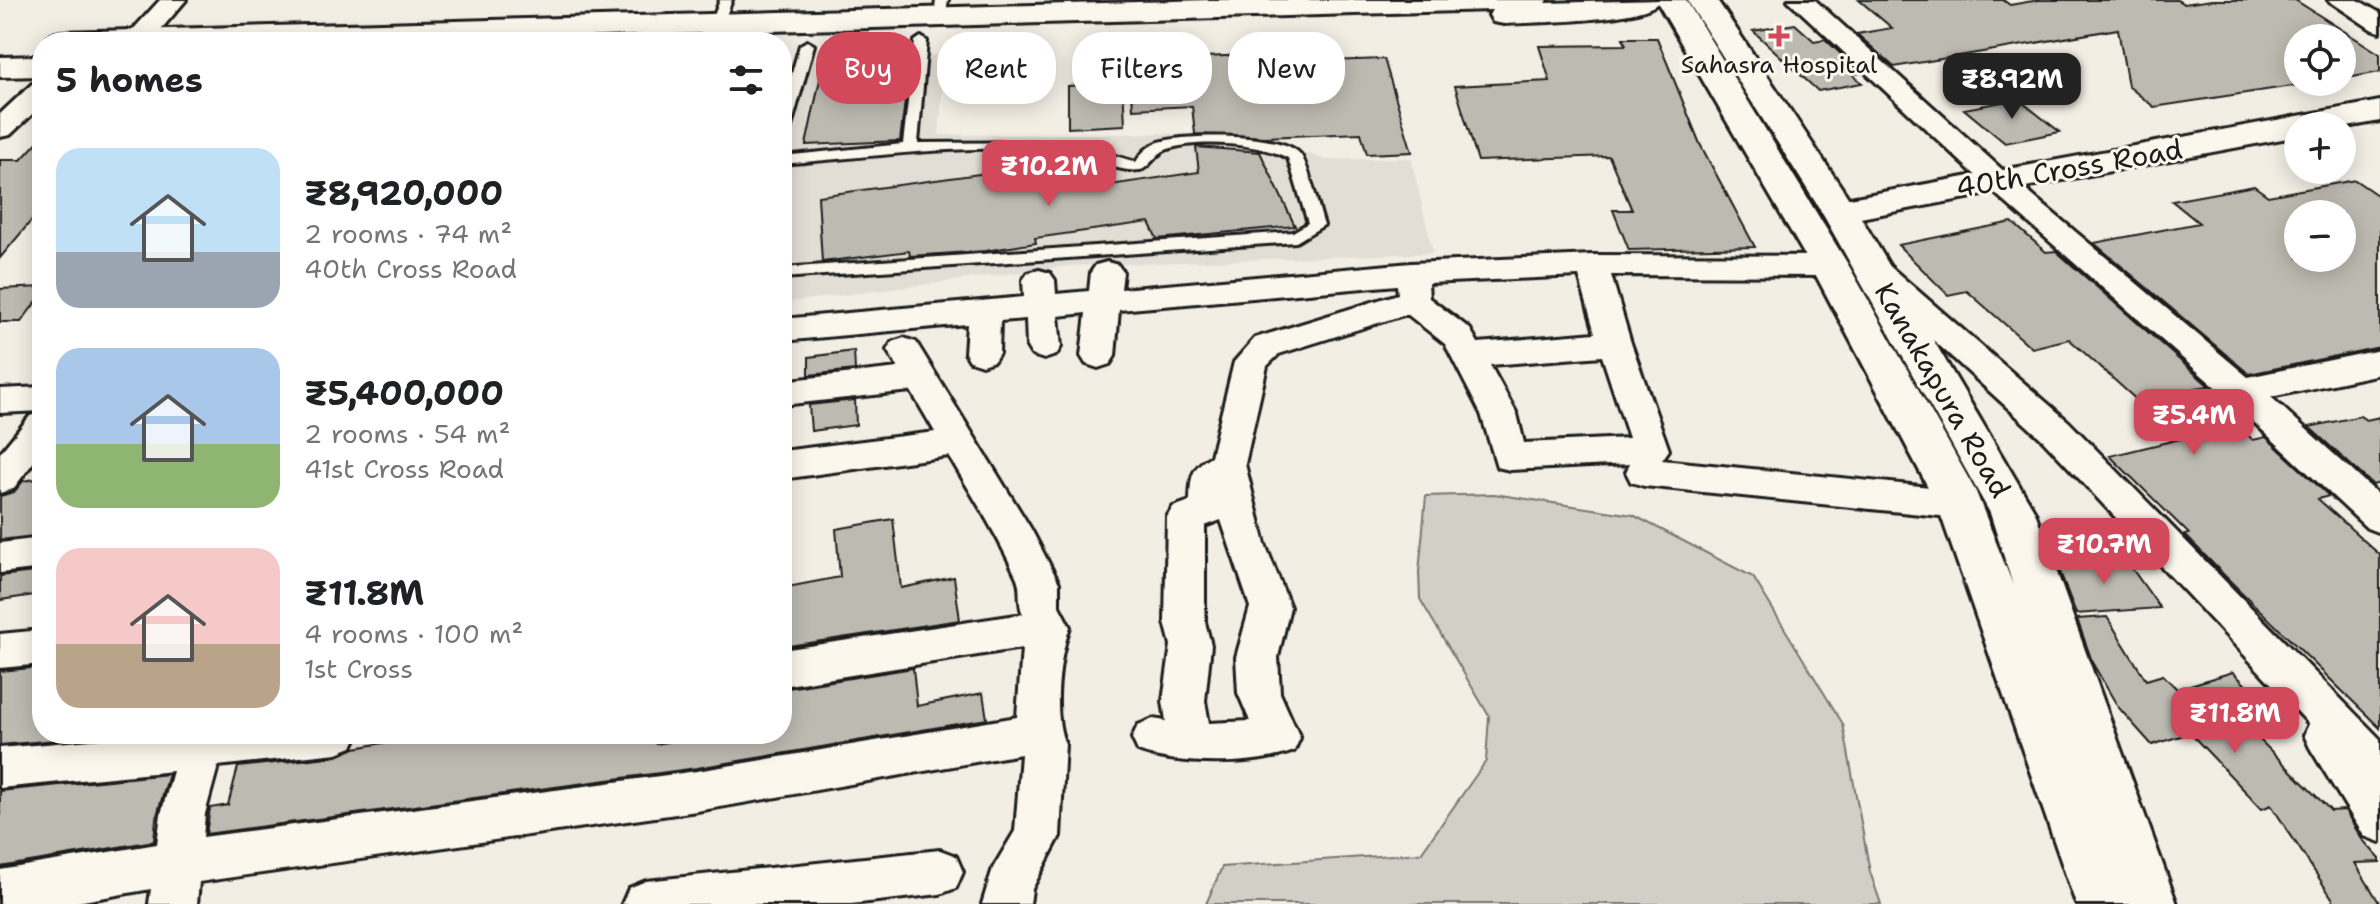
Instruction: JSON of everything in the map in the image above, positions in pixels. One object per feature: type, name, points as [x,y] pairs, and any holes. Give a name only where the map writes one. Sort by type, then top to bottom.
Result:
[{"type":"main road","points":[[1308,11],[1533,0]]},
{"type":"main road","points":[[485,32],[717,22],[1631,6],[1646,0]]},
{"type":"main road","name":"Kanakapura Road","points":[[1671,0],[2012,512],[2148,904]]},
{"type":"main road","name":"Kanakapura Road","points":[[1702,0],[1839,211],[1851,267],[1960,504],[2105,904]]},
{"type":"main road","points":[[794,45],[934,20]]},
{"type":"main road","points":[[0,43],[32,42]]},
{"type":"main road","points":[[0,67],[32,66]]},
{"type":"main road","name":"40th Cross Road","points":[[2356,115],[2380,111]]},
{"type":"main road","name":"40th Cross Road","points":[[1839,211],[2284,129]]},
{"type":"street","points":[[145,32],[174,0]]},
{"type":"street","points":[[1800,0],[1998,181],[2242,391],[2380,518]]},
{"type":"street","points":[[2340,0],[2380,24]]},
{"type":"street","points":[[0,129],[32,99]]},
{"type":"street","points":[[1412,287],[1458,337],[1499,414],[1510,457],[1651,450],[1614,343],[1592,265]]},
{"type":"street","points":[[792,329],[984,312],[1040,294],[1105,287],[1412,287],[1592,265],[1851,267],[2056,431],[2380,769]]},
{"type":"street","points":[[1098,356],[1105,287]]},
{"type":"street","points":[[1261,287],[1267,346]]},
{"type":"street","points":[[1227,464],[1209,474],[1208,510],[1186,517],[1185,622],[1191,645],[1184,701],[1172,740],[1279,738],[1259,693],[1257,657],[1270,607],[1246,544],[1227,464],[1251,362],[1267,346],[1412,287]]},
{"type":"street","points":[[1040,294],[1044,347]]},
{"type":"street","points":[[982,353],[984,312]]},
{"type":"street","points":[[1468,355],[1614,343]]},
{"type":"street","points":[[2242,391],[2380,362]]},
{"type":"street","points":[[792,391],[912,364],[1018,540],[1039,583],[1039,607],[1050,627],[1043,653],[1038,732],[1043,744],[1037,836],[1009,884],[1006,904]]},
{"type":"street","points":[[0,401],[32,399]]},
{"type":"street","points":[[2,476],[32,438]]},
{"type":"street","points":[[792,464],[957,442]]},
{"type":"street","points":[[2,476],[32,471]]},
{"type":"street","points":[[1644,472],[1960,504]]},
{"type":"street","points":[[0,558],[32,554]]},
{"type":"street","points":[[792,666],[1050,627]]},
{"type":"street","points":[[0,651],[32,648]]},
{"type":"street","points":[[2282,667],[2380,821]]},
{"type":"street","points":[[0,893],[175,883],[1038,732]]},
{"type":"street","points":[[0,768],[246,744]]},
{"type":"street","points":[[175,883],[183,814],[201,749]]},
{"type":"street","points":[[646,904],[940,872]]},
{"type":"lane","points":[[910,148],[934,20]]},
{"type":"lane","points":[[792,159],[1008,142],[1090,151],[1126,168],[1140,166],[1151,151],[1190,140],[1216,139],[1283,149],[1294,156],[1316,225],[1296,237],[792,272]]},
{"type":"shaded area","points":[[937,55],[937,104],[941,104],[939,135],[1251,133],[1325,160],[1411,158],[1433,253],[1068,266],[792,302],[792,60],[816,59],[816,104],[921,104],[921,56]]},
{"type":"shaded area","points":[[1494,494],[1633,515],[1753,577],[1843,724],[1870,872],[1881,904],[1206,904],[1222,867],[1421,853],[1486,761],[1489,716],[1420,599],[1419,572],[1426,496]]},
{"type":"building","points":[[1859,0],[2003,0],[2010,5],[2039,0],[2177,0],[2184,4],[2212,0],[2295,0],[2333,24],[2284,24],[2284,87],[2154,107],[2128,86],[2118,29],[1894,67],[1857,34],[1892,28]]},
{"type":"building","points":[[1795,24],[1814,41],[1825,39],[1861,73],[1852,74],[1862,83],[1818,91],[1753,31]]},
{"type":"building","points":[[1623,38],[1657,38],[1700,144],[1755,247],[1629,250],[1613,210],[1632,210],[1609,156],[1478,161],[1455,86],[1550,81],[1539,46],[1626,45]]},
{"type":"building","points":[[2356,39],[2380,54],[2380,72],[2356,76]]},
{"type":"building","points":[[1228,56],[1228,104],[1345,104],[1345,60],[1384,59],[1412,152],[1367,154],[1361,133],[1265,137],[1195,134],[1192,106],[1133,109],[1133,104],[1212,104],[1212,57]]},
{"type":"building","points":[[1068,86],[1072,86],[1072,104],[1124,104],[1125,125],[1068,128]]},
{"type":"building","points":[[816,98],[816,104],[905,104],[900,141],[806,145]]},
{"type":"building","points":[[2018,99],[2060,132],[2005,143],[1964,109]]},
{"type":"building","points":[[1196,147],[1260,152],[1295,226],[1157,239],[1149,222],[1035,238],[1036,243],[985,251],[910,256],[909,251],[822,262],[818,196],[1082,160],[1090,188],[1199,172]]},
{"type":"building","points":[[32,148],[32,220],[0,258],[0,160],[21,160]]},
{"type":"building","points":[[2356,181],[2380,197],[2380,347],[2249,374],[2094,243],[2199,223],[2172,201],[2254,186],[2268,196],[2333,184],[2356,184]]},
{"type":"building","points":[[2012,222],[2046,252],[2056,251],[2209,386],[2196,388],[2253,440],[2266,437],[2329,496],[2318,499],[2380,555],[2380,728],[2225,576],[2185,535],[2189,534],[2110,456],[2180,439],[2069,339],[2032,348],[1967,291],[1948,295],[1898,245]]},
{"type":"building","points":[[32,287],[32,307],[21,322],[0,322],[0,289]]},
{"type":"building","points":[[854,351],[855,370],[809,375],[809,357]]},
{"type":"building","points":[[855,400],[856,425],[811,431],[809,405]]},
{"type":"building","points":[[2360,416],[2366,420],[2380,417],[2380,483],[2373,485],[2309,427]]},
{"type":"building","points":[[32,480],[32,536],[0,540],[0,496],[14,492],[23,481]]},
{"type":"building","points":[[893,519],[901,588],[954,577],[960,620],[792,645],[792,586],[840,577],[836,529]]},
{"type":"building","points":[[2123,556],[2160,608],[2076,614],[2056,561]]},
{"type":"building","points":[[32,572],[32,595],[0,600],[0,576]]},
{"type":"building","points":[[2107,617],[2146,680],[2163,675],[2177,689],[2233,672],[2272,712],[2242,722],[2331,811],[2345,810],[2361,838],[2380,859],[2380,862],[2355,863],[2380,904],[2336,904],[2271,805],[2262,809],[2190,733],[2152,745],[2118,707],[2093,664],[2077,619]]},
{"type":"building","points":[[32,668],[32,742],[0,745],[0,671]]},
{"type":"building","points":[[913,668],[917,706],[983,693],[987,719],[697,768],[206,834],[210,808],[228,805],[238,767],[337,756],[355,748],[377,744],[792,744],[792,687]]},
{"type":"building","points":[[169,774],[156,819],[154,841],[0,867],[0,791]]},
{"type":"place","name":"Sahasra Hospital","points":[[1779,36]]}]
